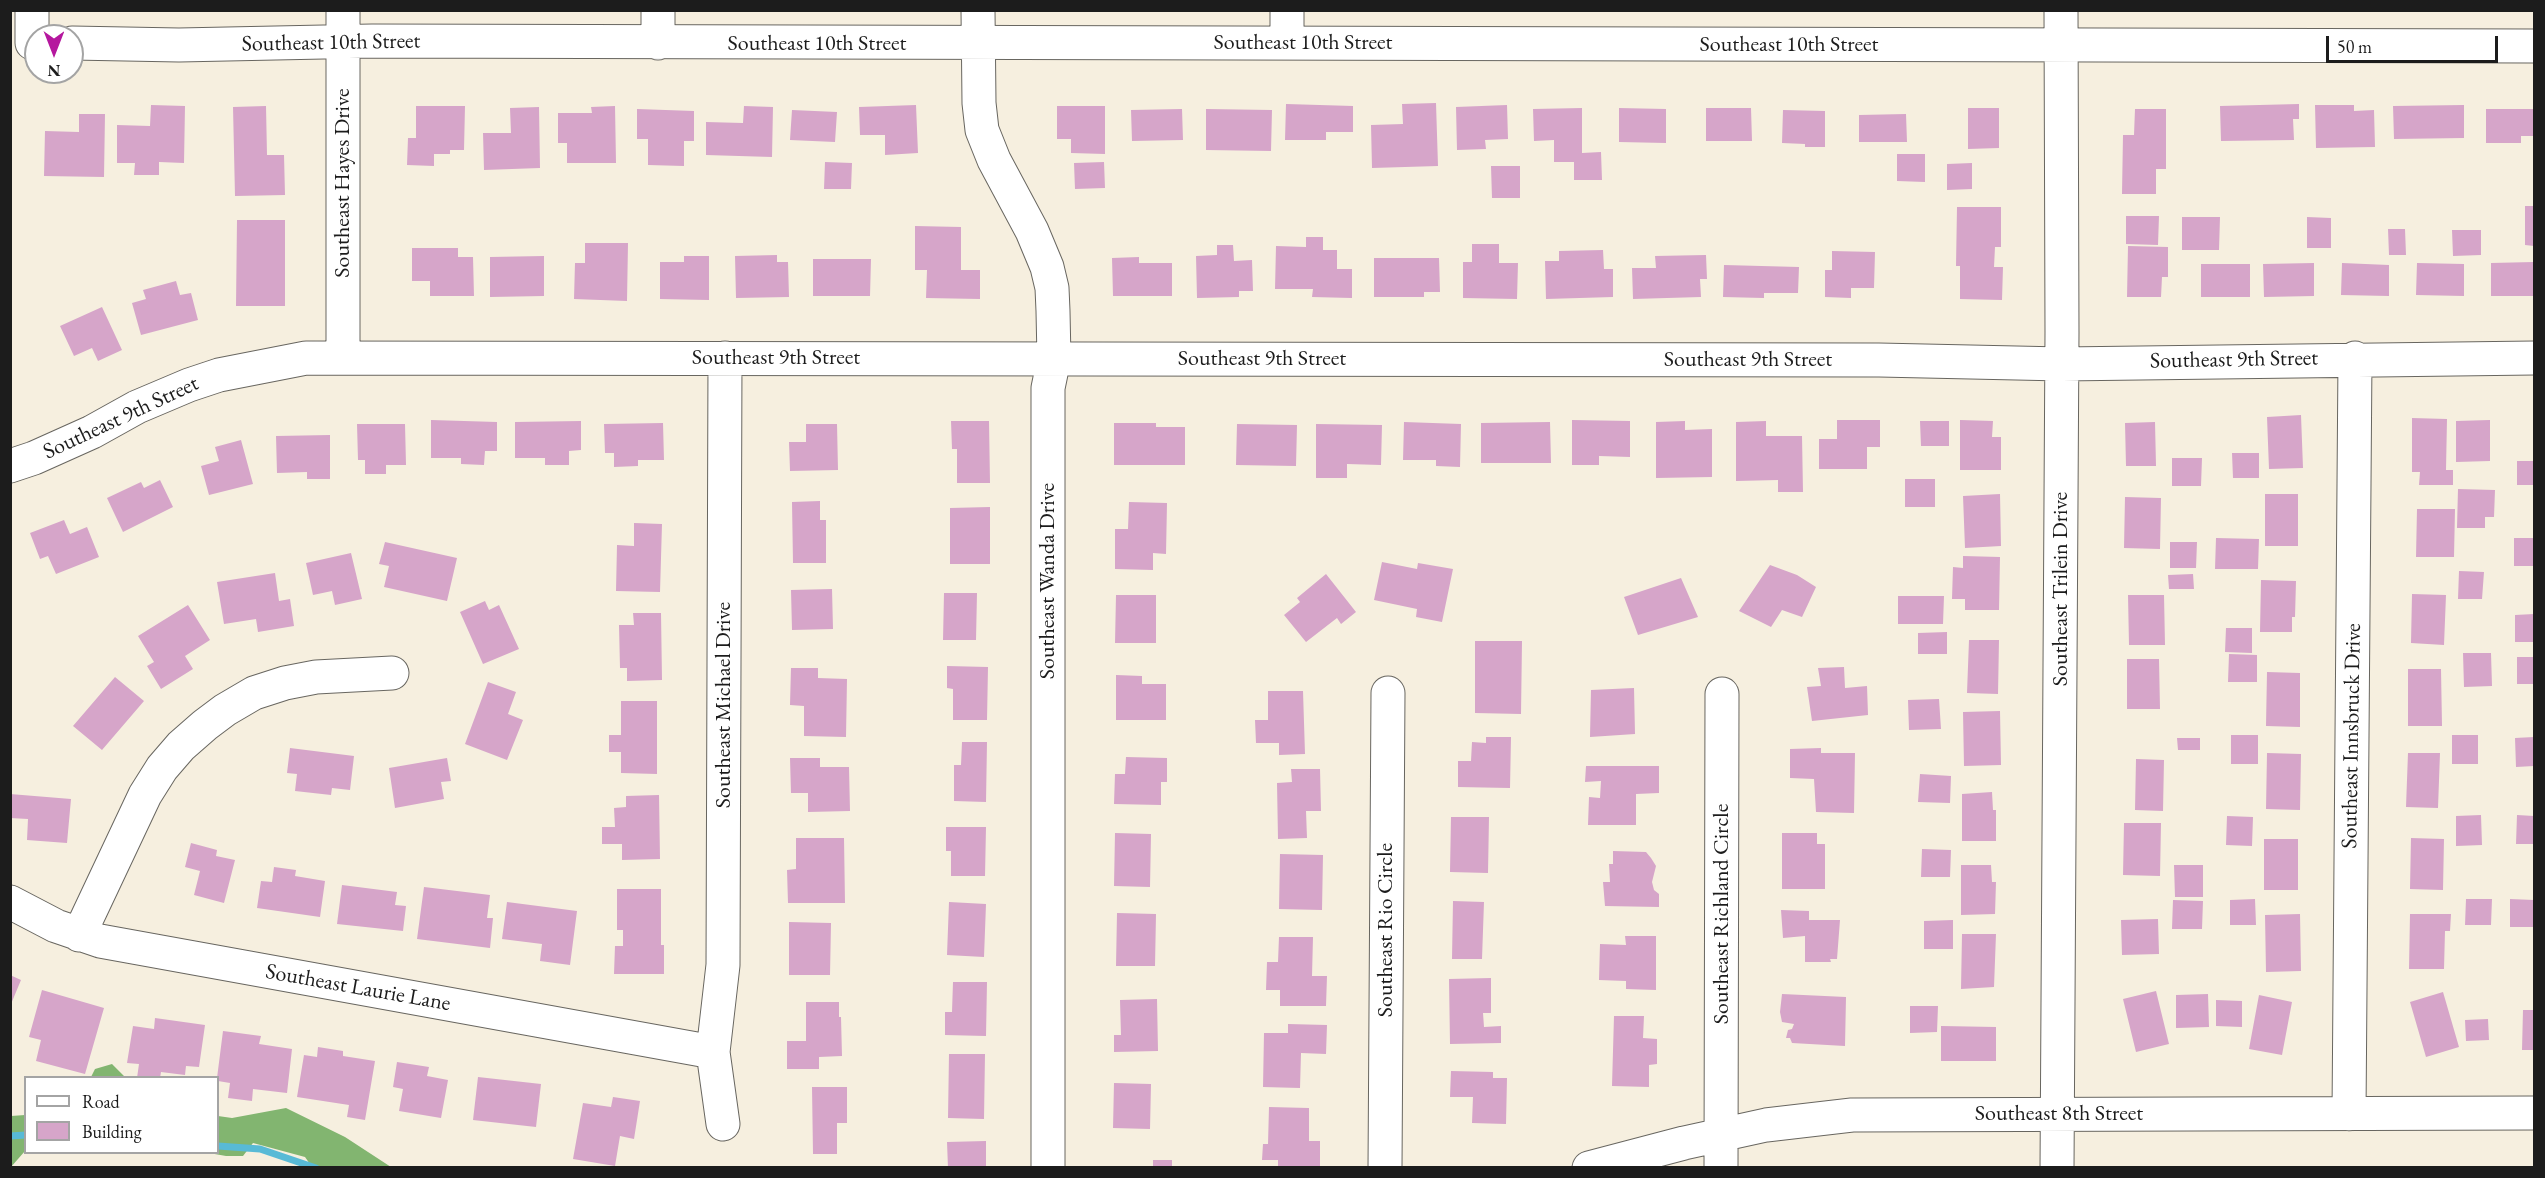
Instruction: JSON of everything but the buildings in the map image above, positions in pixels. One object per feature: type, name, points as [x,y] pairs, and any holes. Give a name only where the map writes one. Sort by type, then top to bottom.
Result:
[{"type":"street","name":"Southeast Hayes Drive","points":[[343,10],[343,357]]},
{"type":"street","points":[[658,10],[658,43]]},
{"type":"street","name":"Southeast Wanda Drive","points":[[978,10],[979,103],[982,130],[994,160],[1032,231],[1047,267],[1052,288],[1054,359],[1048,388],[1048,1167]]},
{"type":"street","points":[[1287,10],[1287,43]]},
{"type":"street","name":"Southeast Trilein Drive","points":[[2057,1167],[2062,364],[2061,10]]},
{"type":"street","name":"Southeast 10th Street","points":[[84,43],[2535,46]]},
{"type":"street","name":"Southeast 9th Street","points":[[10,466],[34,458],[92,432],[137,407],[219,375],[288,360],[343,357],[1880,360],[2062,364],[2355,358],[2535,358]]},
{"type":"street","name":"Southeast Michael Drive","points":[[723,1124],[713,1052],[723,965],[725,358]]},
{"type":"street","name":"Southeast Innsbruck Drive","points":[[2349,1114],[2355,358]]},
{"type":"street","points":[[79,935],[145,795],[162,768],[181,746],[205,725],[254,693],[285,683],[316,677],[392,673]]},
{"type":"street","name":"Southeast Rio Circle","points":[[1385,1167],[1388,693]]},
{"type":"street","name":"Southeast Richland Circle","points":[[1721,1167],[1722,694]]},
{"type":"street","name":"Southeast Laurie Lane","points":[[10,902],[32,915],[79,935],[124,946],[713,1052]]},
{"type":"street","name":"Southeast 8th Street","points":[[1589,1167],[1721,1134],[1777,1123],[1852,1114],[2535,1113]]},
{"type":"green space","points":[[112,1064],[124,1076],[92,1076],[95,1069]]},
{"type":"green space","points":[[286,1108],[345,1137],[391,1167],[312,1167],[305,1157],[253,1143],[243,1156],[215,1154],[219,1154],[219,1116],[232,1118]]},
{"type":"green space","points":[[24,1115],[24,1152],[11,1167],[11,1116]]},
{"type":"waterway","points":[[10,1136],[24,1135]]},
{"type":"waterway","points":[[219,1146],[260,1149],[316,1168]]}]
